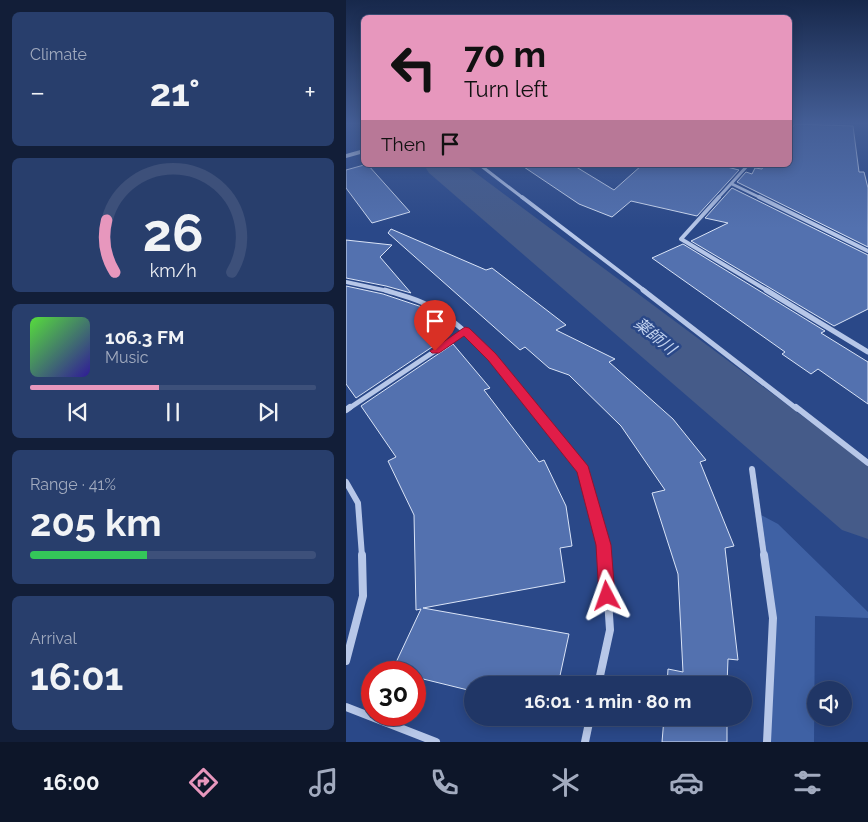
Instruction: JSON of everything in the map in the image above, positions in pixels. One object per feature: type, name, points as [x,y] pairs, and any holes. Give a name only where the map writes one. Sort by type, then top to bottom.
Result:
[{"type":"street","points":[[483,167],[868,463]]},
{"type":"street","points":[[746,167],[680,239],[868,352]]},
{"type":"street","points":[[732,184],[868,251]]},
{"type":"street","points":[[346,282],[381,289],[428,305],[465,331],[492,357],[584,470],[604,545],[610,630],[600,676]]},
{"type":"street","points":[[346,410],[465,331]]},
{"type":"street","points":[[752,469],[774,618],[767,742]]},
{"type":"street","points":[[346,482],[358,503],[363,563],[363,596],[346,661]]},
{"type":"street","points":[[346,707],[436,742]]},
{"type":"street","points":[[585,742],[588,726]]},
{"type":"shaded area","points":[[759,514],[778,524],[868,612],[868,618],[815,616],[814,681],[807,681],[807,726],[814,726],[814,742],[767,742],[773,618]]},
{"type":"building","points":[[792,159],[857,159],[859,172],[864,172],[868,188],[868,247],[737,182],[746,172],[752,174],[755,168],[762,169],[763,167],[792,167]]},
{"type":"building","points":[[361,166],[370,167],[410,212],[372,223],[346,188],[346,170]]},
{"type":"building","points":[[524,167],[576,167],[614,190],[640,167],[727,167],[739,170],[697,216],[631,201],[612,217],[579,204]]},
{"type":"building","points":[[732,188],[868,255],[868,309],[834,326],[691,241],[728,223],[705,218]]},
{"type":"building","points":[[391,229],[486,270],[492,268],[566,325],[556,330],[615,359],[609,362],[673,419],[706,460],[700,462],[734,546],[725,548],[738,660],[728,659],[727,676],[668,676],[668,669],[683,672],[678,574],[652,493],[665,490],[621,426],[569,375],[549,368],[525,347],[520,350],[388,233]]},
{"type":"building","points":[[346,240],[392,245],[380,257],[411,293],[346,278]]},
{"type":"building","points":[[683,244],[825,331],[821,333],[868,362],[868,404],[818,369],[811,374],[782,354],[785,352],[652,258]]},
{"type":"building","points":[[346,286],[383,294],[422,307],[447,337],[356,398],[346,384]]},
{"type":"building","points":[[453,344],[490,388],[484,390],[539,462],[544,460],[566,506],[572,546],[560,548],[565,582],[423,608],[569,634],[560,676],[464,676],[464,689],[426,680],[426,661],[397,661],[421,609],[416,610],[414,515],[388,461],[396,457],[361,406]]},
{"type":"building","points":[[663,726],[727,726],[727,742],[662,742]]},
{"type":"waterway","name":"薬師川","points":[[444,167],[868,507]]},
{"type":"route","points":[[435,351],[465,331],[492,357],[584,470],[604,545],[607,596]]}]
